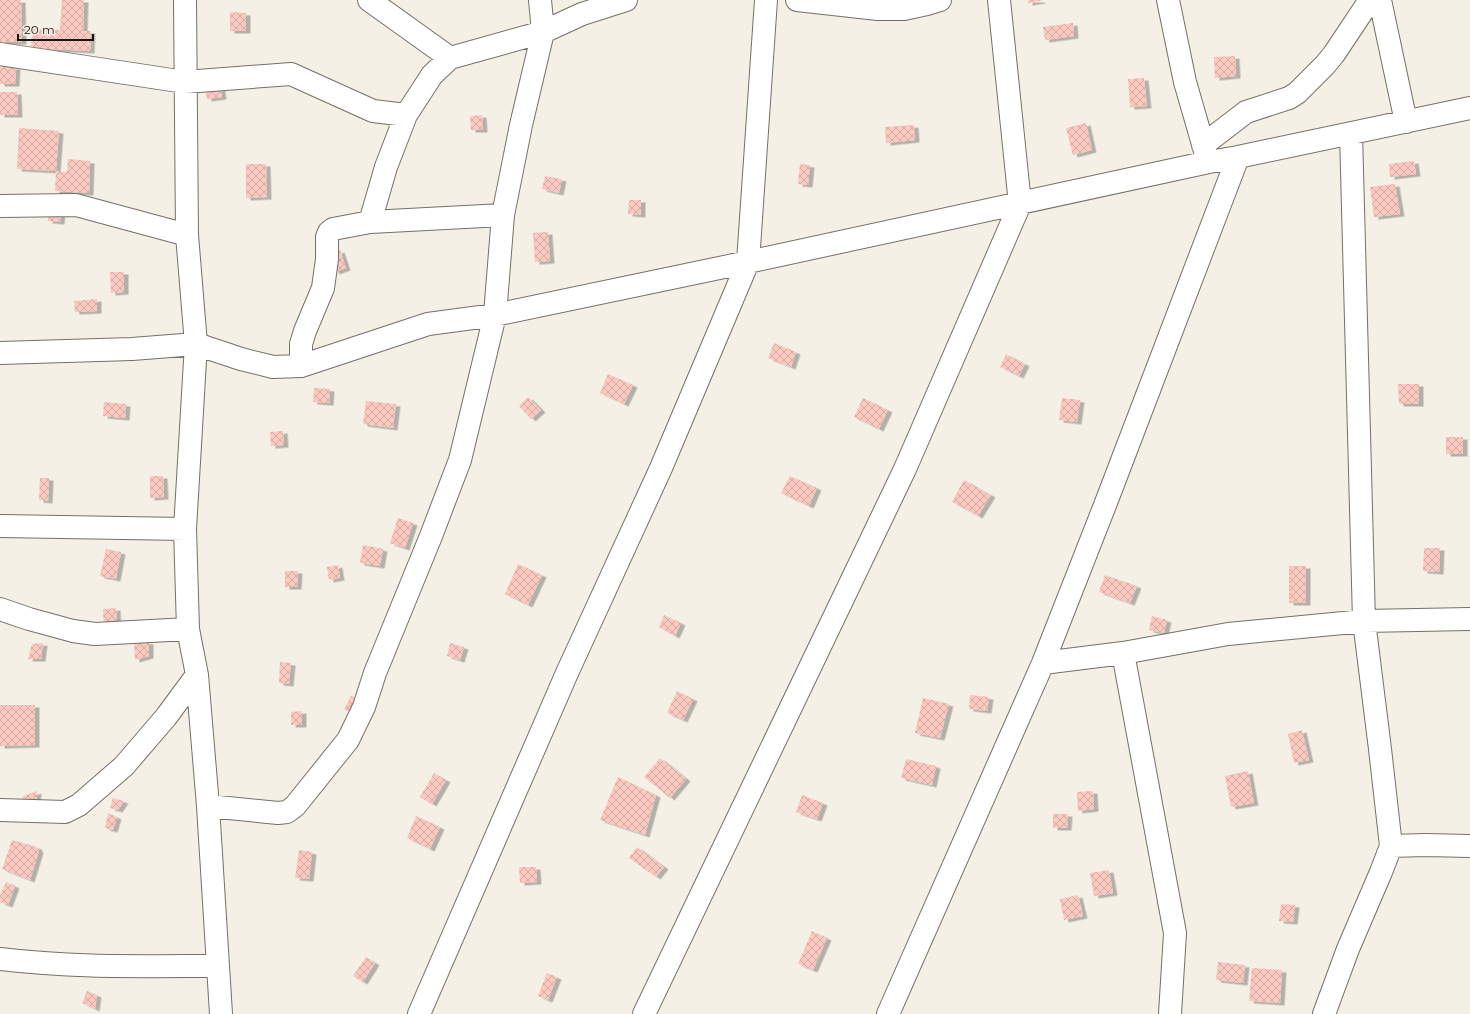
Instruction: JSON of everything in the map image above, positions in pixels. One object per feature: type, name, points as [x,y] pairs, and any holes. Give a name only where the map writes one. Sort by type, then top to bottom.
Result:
[{"type":"street","points":[[184,0],[187,235],[196,344],[185,529],[188,629],[197,675],[208,806],[221,1014]]},
{"type":"street","points":[[370,0],[450,58]]},
{"type":"street","points":[[208,806],[278,813],[287,812],[295,806],[348,740],[364,707],[375,673],[431,536],[460,460],[495,315],[503,215],[521,126],[544,32],[540,0]]},
{"type":"street","points":[[370,222],[386,167],[406,115],[432,75],[450,58],[544,32],[582,14],[626,0]]},
{"type":"street","points":[[418,1014],[567,673],[662,468],[748,262],[766,0]]},
{"type":"street","points":[[797,0],[878,9],[904,9],[940,0]]},
{"type":"street","points":[[644,1014],[905,469],[1020,204],[1000,0]]},
{"type":"street","points":[[1168,0],[1185,82],[1206,153]]},
{"type":"street","points":[[1206,153],[1246,112],[1289,98],[1297,93],[1334,54],[1370,0]]},
{"type":"street","points":[[1380,0],[1406,122]]},
{"type":"street","points":[[0,54],[185,82],[291,74],[373,111],[406,115]]},
{"type":"street","points":[[0,354],[132,349],[196,344],[241,359],[272,367],[301,366],[428,324],[495,315],[1020,204],[1206,153],[1238,157],[1470,108]]},
{"type":"street","points":[[1324,1014],[1348,949],[1391,846],[1364,621],[1352,133]]},
{"type":"street","points":[[888,1014],[1043,663],[1238,157]]},
{"type":"street","points":[[0,206],[76,205],[187,235]]},
{"type":"street","points":[[301,366],[301,344],[323,288],[327,259],[327,236],[329,232],[370,222],[503,215]]},
{"type":"street","points":[[0,526],[185,529]]},
{"type":"street","points":[[0,609],[29,619],[73,631],[95,634],[188,629]]},
{"type":"street","points":[[1043,663],[1123,653],[1228,634],[1364,621],[1470,619]]},
{"type":"street","points":[[1123,653],[1175,933],[1170,1014]]},
{"type":"street","points":[[0,810],[65,812],[79,805],[124,766],[166,717],[197,675]]},
{"type":"street","points":[[1391,846],[1470,846]]},
{"type":"street","points":[[0,959],[96,966],[218,966]]},
{"type":"building","points":[[0,0],[21,0],[22,42],[0,42]]},
{"type":"building","points":[[62,0],[84,0],[83,31],[91,31],[90,51],[31,48],[32,28],[60,30]]},
{"type":"building","points":[[1028,0],[1040,0],[1041,1],[1028,3]]},
{"type":"building","points":[[230,12],[246,13],[246,31],[230,31]]},
{"type":"building","points":[[1073,23],[1074,36],[1045,40],[1043,27]]},
{"type":"building","points":[[1235,56],[1236,76],[1215,78],[1214,57]]},
{"type":"building","points":[[0,67],[16,67],[15,84],[0,84]]},
{"type":"building","points":[[1144,78],[1147,106],[1130,107],[1128,79]]},
{"type":"building","points":[[220,83],[222,97],[207,99],[205,85]]},
{"type":"building","points":[[0,92],[17,92],[18,115],[0,115]]},
{"type":"building","points":[[482,115],[483,130],[471,130],[470,116]]},
{"type":"building","points":[[1086,123],[1092,150],[1073,155],[1066,128]]},
{"type":"building","points":[[914,125],[915,140],[886,143],[885,127]]},
{"type":"building","points":[[19,128],[59,131],[56,171],[17,169]]},
{"type":"building","points":[[68,159],[90,161],[89,193],[55,191],[56,171],[67,172]]},
{"type":"building","points":[[1414,161],[1416,174],[1390,177],[1389,164]]},
{"type":"building","points":[[246,164],[266,164],[267,197],[246,198]]},
{"type":"building","points":[[800,164],[810,165],[808,185],[798,184]]},
{"type":"building","points":[[545,176],[562,179],[559,193],[542,189]]},
{"type":"building","points":[[1395,184],[1400,214],[1374,217],[1370,187]]},
{"type":"building","points":[[629,200],[641,200],[641,215],[628,214]]},
{"type":"building","points":[[48,210],[61,210],[60,222],[48,221]]},
{"type":"building","points":[[548,232],[550,261],[535,262],[533,233]]},
{"type":"building","points":[[340,250],[346,268],[335,272],[328,255]]},
{"type":"building","points":[[110,272],[124,272],[124,292],[111,293]]},
{"type":"building","points":[[97,299],[97,311],[75,312],[74,301]]},
{"type":"building","points":[[774,343],[796,352],[791,367],[768,358]]},
{"type":"building","points":[[1006,354],[1025,364],[1019,376],[1000,367]]},
{"type":"building","points":[[608,374],[633,385],[624,404],[600,393]]},
{"type":"building","points":[[1398,384],[1419,384],[1419,404],[1399,404]]},
{"type":"building","points":[[314,388],[330,389],[329,403],[313,402]]},
{"type":"building","points":[[528,397],[541,410],[531,419],[519,406]]},
{"type":"building","points":[[863,398],[888,410],[879,429],[854,417]]},
{"type":"building","points":[[1062,398],[1080,400],[1077,422],[1059,420]]},
{"type":"building","points":[[366,401],[396,404],[393,428],[363,424]]},
{"type":"building","points":[[104,402],[126,404],[125,418],[103,416]]},
{"type":"building","points":[[283,431],[284,445],[271,446],[270,432]]},
{"type":"building","points":[[1446,437],[1463,437],[1463,454],[1446,454]]},
{"type":"building","points":[[150,476],[163,476],[164,497],[150,498]]},
{"type":"building","points":[[790,476],[817,488],[809,506],[781,493]]},
{"type":"building","points":[[40,478],[49,478],[48,501],[39,500]]},
{"type":"building","points":[[964,480],[991,495],[978,516],[952,502]]},
{"type":"building","points":[[398,518],[413,523],[405,548],[390,543]]},
{"type":"building","points":[[363,545],[383,549],[380,566],[360,563]]},
{"type":"building","points":[[1424,548],[1440,548],[1439,572],[1423,571]]},
{"type":"building","points":[[106,549],[121,552],[116,579],[100,576]]},
{"type":"building","points":[[518,564],[542,575],[528,605],[505,594]]},
{"type":"building","points":[[338,565],[340,578],[329,580],[327,567]]},
{"type":"building","points":[[1289,566],[1306,566],[1306,603],[1289,603]]},
{"type":"building","points":[[285,571],[298,571],[297,587],[285,587]]},
{"type":"building","points":[[1105,575],[1137,586],[1130,603],[1099,592]]},
{"type":"building","points":[[116,608],[117,628],[104,628],[103,609]]},
{"type":"building","points":[[664,615],[681,623],[675,636],[659,627]]},
{"type":"building","points":[[1152,616],[1167,620],[1164,633],[1149,630]]},
{"type":"building","points":[[134,641],[149,642],[149,656],[135,660]]},
{"type":"building","points":[[43,643],[41,659],[28,659],[32,644]]},
{"type":"building","points":[[450,643],[464,647],[460,660],[447,656]]},
{"type":"building","points":[[280,662],[291,663],[289,684],[279,683]]},
{"type":"building","points":[[677,691],[693,699],[683,720],[667,713]]},
{"type":"building","points":[[970,695],[989,697],[987,711],[969,709]]},
{"type":"building","points":[[351,696],[363,701],[356,715],[344,709]]},
{"type":"building","points":[[923,698],[949,704],[940,738],[915,733]]},
{"type":"building","points":[[0,705],[35,705],[35,745],[0,746]]},
{"type":"building","points":[[302,711],[302,725],[291,725],[291,712]]},
{"type":"building","points":[[1302,730],[1309,760],[1294,763],[1288,734]]},
{"type":"building","points":[[660,758],[686,779],[670,798],[644,777]]},
{"type":"building","points":[[906,759],[936,766],[932,785],[901,778]]},
{"type":"building","points":[[1248,771],[1254,803],[1231,807],[1225,776]]},
{"type":"building","points":[[434,773],[446,780],[432,804],[420,797]]},
{"type":"building","points":[[618,777],[656,795],[645,835],[600,820]]},
{"type":"building","points":[[37,791],[35,811],[22,810],[23,796]]},
{"type":"building","points":[[1093,791],[1094,809],[1078,811],[1077,792]]},
{"type":"building","points":[[802,795],[823,803],[817,819],[796,812]]},
{"type":"building","points":[[113,798],[124,801],[118,810],[110,808]]},
{"type":"building","points":[[108,813],[117,817],[113,830],[105,828]]},
{"type":"building","points":[[1053,814],[1068,814],[1067,828],[1053,828]]},
{"type":"building","points":[[416,816],[440,827],[430,849],[407,838]]},
{"type":"building","points":[[12,840],[37,847],[39,851],[30,880],[2,869]]},
{"type":"building","points":[[637,847],[664,867],[656,877],[629,858]]},
{"type":"building","points":[[299,850],[312,852],[309,879],[295,878]]},
{"type":"building","points":[[519,867],[536,867],[537,882],[520,883]]},
{"type":"building","points":[[1109,870],[1113,893],[1094,896],[1090,873]]},
{"type":"building","points":[[6,882],[15,886],[8,905],[0,902],[0,895]]},
{"type":"building","points":[[1078,895],[1083,916],[1064,920],[1060,899]]},
{"type":"building","points":[[1281,904],[1295,905],[1293,922],[1279,921]]},
{"type":"building","points":[[812,931],[827,938],[813,970],[798,964]]},
{"type":"building","points":[[366,957],[375,963],[363,982],[353,976]]},
{"type":"building","points":[[1218,962],[1245,965],[1243,983],[1216,980]]},
{"type":"building","points":[[1252,968],[1282,970],[1280,1003],[1249,1001]]},
{"type":"building","points":[[547,973],[557,977],[548,1000],[538,996]]},
{"type":"building","points":[[87,991],[97,995],[95,1009],[82,1003]]}]
